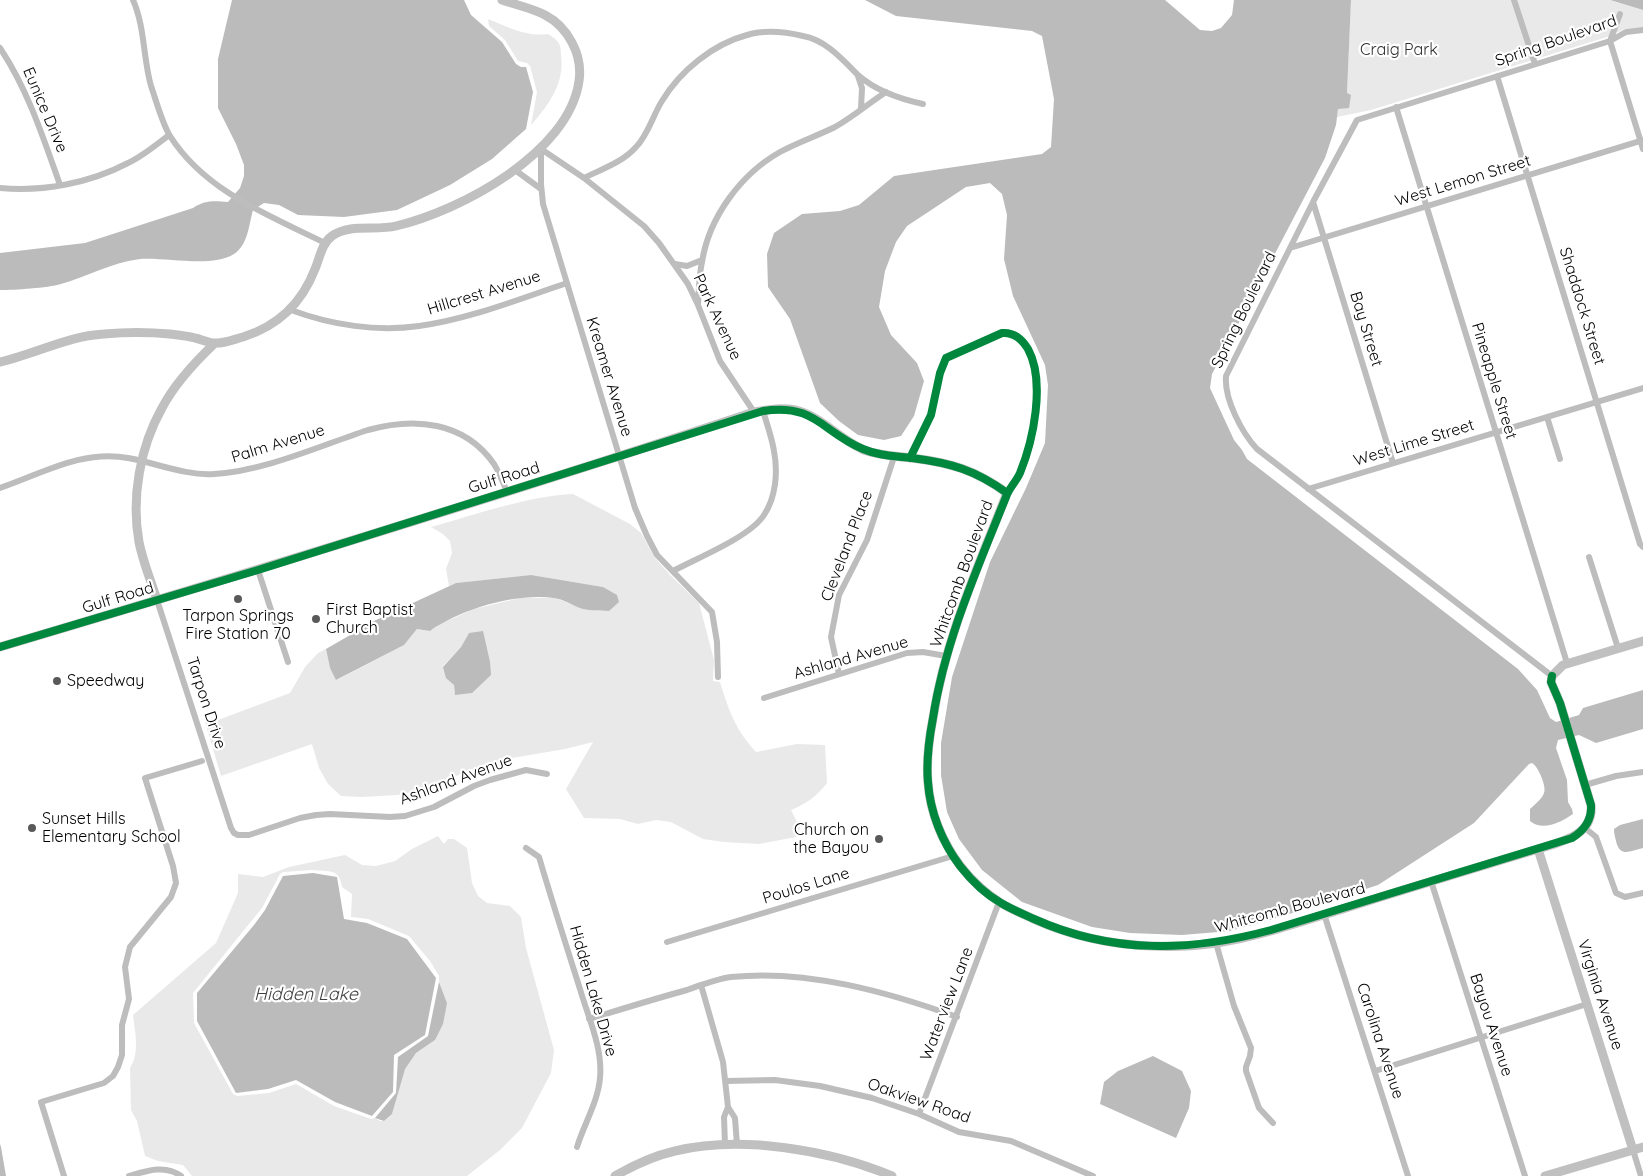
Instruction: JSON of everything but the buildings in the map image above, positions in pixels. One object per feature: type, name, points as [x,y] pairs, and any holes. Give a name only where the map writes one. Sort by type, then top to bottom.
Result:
[{"type":"street","points":[[133,0],[140,23],[149,77],[169,135],[201,173],[226,192],[263,213],[325,243]]},
{"type":"street","points":[[0,362],[63,342],[103,334],[158,333],[193,337],[215,343],[254,333],[291,310],[310,283],[325,243],[341,231],[392,228],[409,224],[482,192],[515,170],[541,148],[555,132],[573,104],[580,72],[578,58],[570,41],[556,23],[543,14],[505,0]]},
{"type":"street","points":[[1514,0],[1534,64]]},
{"type":"street","points":[[1620,14],[1610,41],[1643,149]]},
{"type":"street","name":"Spring Boulevard","points":[[1552,676],[1257,449],[1242,430],[1226,390],[1225,382],[1227,372],[1354,122],[1360,118],[1610,41],[1626,32],[1643,30]]},
{"type":"street","points":[[584,178],[616,162],[638,146],[662,101],[684,72],[709,53],[740,37],[753,34],[771,33],[808,37],[841,57],[858,74],[886,92],[902,99],[923,104]]},
{"type":"street","name":"Eunice Drive","points":[[0,48],[26,93],[60,185]]},
{"type":"street","points":[[858,74],[862,88],[861,109]]},
{"type":"street","name":"Shaddock Street","points":[[1498,76],[1642,546]]},
{"type":"street","points":[[698,305],[702,260],[711,233],[722,209],[746,178],[778,153],[838,126],[886,92]]},
{"type":"street","name":"Pineapple Street","points":[[1396,107],[1567,664]]},
{"type":"street","points":[[0,188],[28,189],[95,178],[140,156],[169,135]]},
{"type":"street","name":"West Lemon Street","points":[[1290,248],[1642,141]]},
{"type":"street","name":"Park Avenue","points":[[541,148],[584,178],[644,226],[659,243],[675,264],[698,305],[720,361],[758,411],[774,449],[776,478],[767,510],[762,518],[735,540],[672,570]]},
{"type":"street","name":"Kreamer Avenue","points":[[541,148],[543,204],[634,508],[657,555],[712,612],[718,642],[718,678]]},
{"type":"street","points":[[515,170],[541,189]]},
{"type":"street","name":"Bay Street","points":[[1313,202],[1393,463]]},
{"type":"street","points":[[675,264],[687,266],[702,260]]},
{"type":"street","name":"Hillcrest Avenue","points":[[291,310],[325,321],[350,326],[419,327],[469,315],[567,283]]},
{"type":"street","name":"Whitcomb Boulevard","points":[[910,458],[931,415],[940,373],[946,358],[1005,332],[1021,339],[1030,353],[1036,389],[1032,438],[1020,473],[1007,493],[959,616],[946,656],[935,701],[930,733],[928,783],[935,818],[953,856],[970,878],[1000,902],[1051,926],[1098,940],[1130,945],[1158,946],[1216,943],[1260,933],[1538,849],[1572,838],[1585,828]]},
{"type":"street","name":"Tarpon Drive","points":[[215,343],[184,376],[162,408],[150,434],[142,461],[136,494],[137,527],[143,556],[231,828]]},
{"type":"street","name":"West Lime Street","points":[[1308,489],[1643,388]]},
{"type":"street","name":"Gulf Road","points":[[0,647],[258,570],[619,457],[758,411],[781,408],[796,410],[815,419],[853,445],[874,453],[943,463],[970,470],[1007,493]]},
{"type":"street","points":[[1547,417],[1560,459]]},
{"type":"street","name":"Palm Avenue","points":[[0,488],[47,469],[75,461],[118,456],[192,472],[227,473],[278,460],[381,426],[427,424],[450,430],[469,439],[482,450],[493,463],[507,492]]},
{"type":"street","name":"Cleveland Place","points":[[839,674],[831,643],[839,595],[867,540],[894,457]]},
{"type":"street","points":[[1589,556],[1618,648]]},
{"type":"street","points":[[258,570],[288,662]]},
{"type":"street","points":[[1643,641],[1567,664],[1560,667],[1552,676],[1553,686],[1565,718],[1591,804],[1590,819],[1585,828],[1596,837],[1616,893],[1625,897],[1643,893]]},
{"type":"street","name":"Ashland Avenue","points":[[764,698],[910,653],[923,652],[946,656]]},
{"type":"street","points":[[64,1176],[42,1102],[104,1083],[116,1072],[122,1059],[122,1025],[129,998],[125,967],[127,955],[130,947],[171,897],[175,888],[176,880],[173,866],[145,778],[202,761]]},
{"type":"street","name":"Ashland Avenue","points":[[231,828],[234,833],[248,835],[300,818],[316,815],[405,816],[434,807],[474,786],[490,780],[526,770],[547,774]]},
{"type":"street","points":[[1585,786],[1616,776],[1643,772]]},
{"type":"street","name":"Hidden Lake Drive","points":[[526,848],[539,857],[599,1057],[600,1078],[596,1097],[582,1129],[577,1147]]},
{"type":"street","name":"Virginia Avenue","points":[[1538,849],[1633,1150]]},
{"type":"street","name":"Poulos Lane","points":[[667,942],[953,856]]},
{"type":"street","name":"Bayou Avenue","points":[[1431,881],[1525,1176]]},
{"type":"street","name":"Waterview Lane","points":[[919,1114],[1000,902]]},
{"type":"street","name":"Carolina Avenue","points":[[1324,914],[1408,1176]]},
{"type":"street","points":[[1216,943],[1234,1006],[1250,1048],[1246,1071],[1254,1099],[1258,1108],[1273,1123]]},
{"type":"street","points":[[589,1019],[733,977],[772,976],[820,980],[862,988],[957,1017]]},
{"type":"street","points":[[701,985],[722,1055],[726,1081],[728,1107],[724,1117],[725,1145]]},
{"type":"street","points":[[1375,1071],[1587,1004]]},
{"type":"street","name":"Oakview Road","points":[[726,1081],[769,1080],[820,1086],[884,1101],[960,1132],[1007,1139],[1093,1176]]},
{"type":"street","points":[[728,1107],[735,1118],[737,1145]]},
{"type":"street","points":[[615,1176],[637,1163],[667,1152],[691,1148],[737,1145],[769,1146],[811,1152],[852,1162],[892,1176]]},
{"type":"street","points":[[1545,1176],[1643,1147]]},
{"type":"street","points":[[1633,1150],[1641,1176]]},
{"type":"street","points":[[129,1176],[159,1169],[181,1176]]},
{"type":"green space","name":"Craig Park","points":[[1351,0],[1609,0],[1643,10],[1643,27],[1625,29],[1607,37],[1371,110],[1337,117],[1338,109],[1347,93]]},
{"type":"green space","points":[[488,19],[524,33],[548,34],[559,44],[562,66],[558,85],[549,102],[531,125],[537,92],[530,66],[527,63],[518,61],[505,40],[489,26]]},
{"type":"green space","points":[[573,494],[630,524],[641,533],[655,558],[699,603],[714,660],[713,681],[720,682],[734,719],[756,752],[797,744],[825,745],[827,783],[811,799],[791,810],[800,828],[796,837],[759,844],[724,842],[703,839],[671,822],[656,820],[638,824],[620,819],[584,818],[566,789],[593,742],[565,749],[506,759],[486,767],[471,769],[442,783],[398,795],[341,796],[328,784],[319,768],[312,744],[221,776],[205,722],[210,723],[290,693],[305,667],[318,653],[326,649],[330,668],[337,680],[404,645],[417,629],[430,631],[442,623],[474,609],[520,598],[555,598],[585,609],[603,587],[531,575],[456,583],[449,586],[446,569],[452,553],[450,541],[431,527],[501,507],[538,498]],"holes":[[[469,633],[455,695],[454,685],[443,666],[461,647]]]},
{"type":"green space","points":[[438,836],[444,844],[448,839],[454,839],[467,848],[472,883],[478,896],[487,903],[510,906],[521,917],[526,948],[554,1050],[551,1073],[522,1128],[500,1150],[467,1176],[192,1176],[183,1165],[158,1161],[145,1156],[137,1121],[131,1110],[130,1068],[136,1049],[133,1015],[216,943],[238,893],[238,874],[263,877],[289,867],[345,855],[362,865],[376,866],[395,861],[412,849]],"holes":[[[312,870],[333,872],[339,877],[342,887],[352,894],[351,917],[368,919],[409,936],[430,961],[439,976],[439,982],[447,1003],[435,1040],[416,1053],[404,1069],[392,1114],[384,1121],[375,1118],[371,1119],[334,1106],[296,1084],[269,1093],[237,1096],[233,1094],[194,1023],[193,993],[262,908],[280,874],[283,872]]]},
{"type":"water","points":[[232,0],[464,0],[471,15],[502,42],[516,64],[526,67],[533,92],[526,129],[492,159],[450,185],[397,210],[344,217],[298,215],[279,205],[264,203],[253,210],[245,240],[239,250],[225,258],[201,261],[140,259],[110,266],[55,285],[0,290],[0,253],[85,243],[193,208],[206,202],[228,202],[240,188],[244,176],[244,165],[218,108],[218,59]]},
{"type":"water","points":[[865,0],[1165,0],[1200,30],[1212,31],[1221,28],[1232,15],[1234,0],[1351,0],[1347,93],[1351,95],[1349,108],[1338,109],[1336,125],[1325,158],[1212,374],[1210,388],[1234,440],[1247,459],[1518,669],[1537,690],[1550,718],[1556,722],[1579,715],[1583,708],[1643,690],[1643,729],[1596,743],[1579,735],[1558,740],[1556,748],[1567,780],[1568,802],[1573,814],[1558,823],[1546,826],[1530,821],[1530,809],[1542,797],[1545,790],[1537,768],[1532,763],[1529,764],[1474,823],[1378,885],[1230,931],[1182,935],[1130,933],[1092,927],[1022,902],[982,870],[959,839],[947,812],[941,775],[941,743],[952,677],[990,562],[1026,488],[1045,443],[1048,385],[1045,365],[1013,296],[1004,259],[1007,215],[1002,194],[990,183],[966,187],[907,226],[896,242],[885,271],[879,307],[891,335],[917,363],[924,381],[914,416],[901,436],[884,440],[858,435],[839,421],[820,403],[790,319],[768,287],[767,254],[774,233],[802,214],[840,211],[859,205],[894,176],[1042,154],[1051,147],[1054,99],[1042,36],[1032,31],[896,16]]},
{"type":"water","points":[[1610,0],[1643,0],[1643,10]]},
{"type":"water","points":[[531,575],[603,587],[617,595],[619,602],[609,611],[583,609],[554,598],[539,597],[506,600],[457,616],[430,631],[417,629],[404,645],[336,680],[330,668],[326,649],[376,620],[456,583]]},
{"type":"water","points":[[483,631],[491,675],[472,693],[455,695],[454,685],[446,678],[443,667],[461,647],[469,633]]},
{"type":"water","points":[[1643,819],[1643,848],[1630,852],[1620,850],[1614,829],[1620,825]]},
{"type":"water","name":"Hidden Lake","points":[[313,873],[337,877],[344,919],[367,923],[407,939],[436,978],[425,1035],[394,1055],[393,1092],[372,1116],[335,1102],[296,1080],[268,1089],[236,1093],[197,1021],[197,993],[254,925],[265,910],[283,876]]},
{"type":"water","points":[[439,982],[447,1003],[443,1024],[435,1040],[416,1053],[405,1069],[392,1114],[384,1121],[375,1118],[396,1093],[398,1057],[428,1036]]},
{"type":"water","points":[[1153,1056],[1182,1071],[1191,1091],[1189,1108],[1176,1138],[1100,1104],[1104,1082],[1118,1071]]},
{"type":"water","points":[[0,1144],[1,1147],[6,1176],[0,1176]]},
{"type":"cycle path","points":[[910,458],[931,415],[940,373],[946,358],[1002,333],[1010,334],[1020,339],[1028,349],[1036,378],[1036,411],[1033,428],[1025,460],[1020,473],[1007,494],[984,551],[945,661],[930,734],[927,774],[934,815],[942,837],[960,866],[984,891],[995,899],[1034,919],[1063,930],[1092,939],[1151,946],[1181,945],[1240,937],[1271,930],[1572,838],[1581,832],[1587,824],[1591,805],[1560,703],[1551,682],[1552,676]]},
{"type":"cycle path","points":[[0,647],[258,570],[763,411],[795,411],[807,415],[837,435],[863,449],[881,454],[951,465],[973,473],[1007,493]]},
{"type":"place","name":"Tarpon Springs Fire Station 70","points":[[238,599]]},
{"type":"place","name":"First Baptist Church","points":[[316,619]]},
{"type":"place","name":"Speedway","points":[[57,681]]},
{"type":"place","name":"Sunset Hills Elementary School","points":[[32,828]]},
{"type":"place","name":"Church on the Bayou","points":[[879,839]]}]
